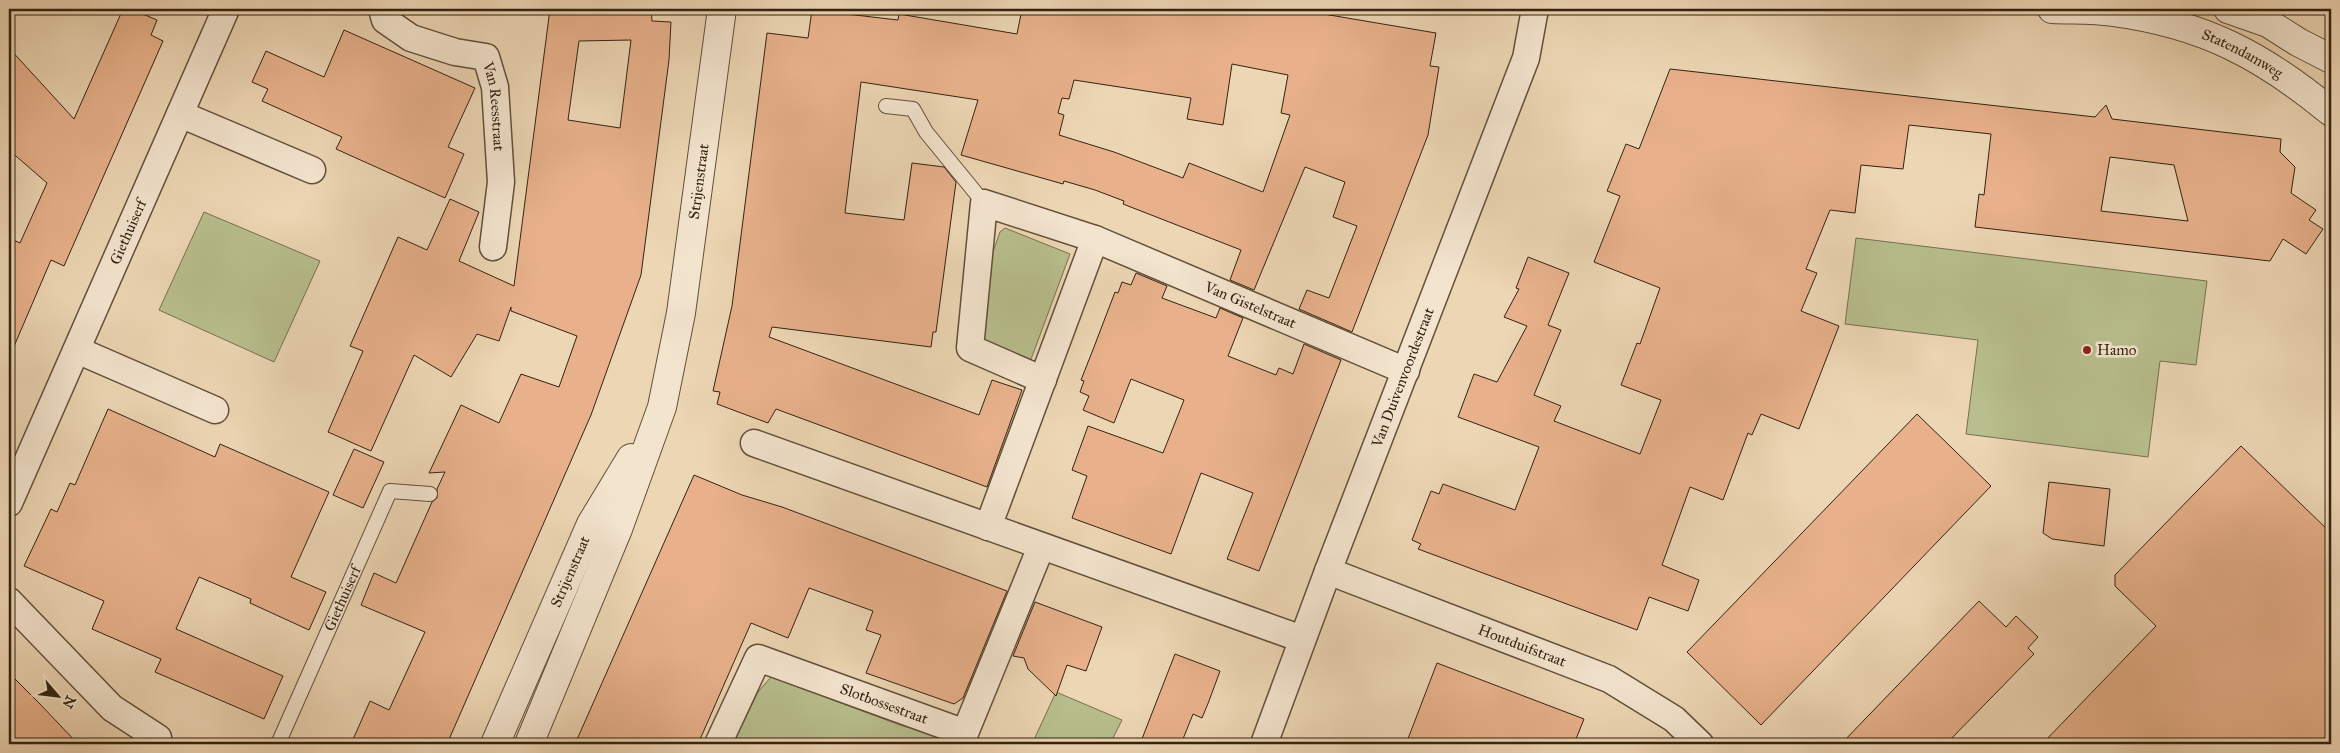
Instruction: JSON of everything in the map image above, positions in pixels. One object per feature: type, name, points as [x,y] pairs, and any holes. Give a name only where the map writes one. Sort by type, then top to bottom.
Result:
[{"type":"street","name":"Giethuiserf","points":[[9,503],[226,9]]},
{"type":"street","name":"Van Reesstraat","points":[[382,9],[385,20],[412,38],[455,52],[486,57],[495,87],[501,182],[493,247]]},
{"type":"street","name":"Strijenstraat","points":[[711,9],[718,44]]},
{"type":"street","name":"Strijenstraat","points":[[528,744],[618,529],[662,407],[681,313],[722,9]]},
{"type":"street","name":"Van Duivenvoordestraat","points":[[1264,744],[1302,639],[1526,58],[1535,9]]},
{"type":"street","name":"Statendamweg","points":[[2052,9],[2112,11],[2175,23],[2209,34],[2246,52],[2295,82],[2331,112]]},
{"type":"street","points":[[2228,9],[2268,23],[2298,42],[2331,59]]},
{"type":"street","points":[[180,114],[312,170]]},
{"type":"street","points":[[984,203],[970,348],[1043,380]]},
{"type":"street","name":"Van Gistelstraat","points":[[984,203],[1095,240],[1406,371]]},
{"type":"street","points":[[988,527],[1095,240]]},
{"type":"street","points":[[77,350],[215,410]]},
{"type":"street","name":"Strijenstraat","points":[[495,744],[591,524],[662,407]]},
{"type":"street","points":[[754,443],[1302,639]]},
{"type":"street","name":"Slotbossestraat","points":[[718,744],[758,658],[965,734],[1041,547]]},
{"type":"street","name":"Houtduifstraat","points":[[1328,571],[1609,679],[1674,719],[1700,744]]},
{"type":"street","points":[[9,601],[112,708],[158,738],[159,744]]},
{"type":"lane","points":[[886,106],[913,109],[926,132],[984,203]]},
{"type":"lane","name":"Giethuiserf","points":[[278,744],[390,490],[430,494]]},
{"type":"green space","points":[[204,212],[320,261],[274,362],[159,310]]},
{"type":"green space","points":[[1005,228],[1070,254],[1030,362],[982,339],[984,277],[1000,232]]},
{"type":"green space","name":"Hamo","points":[[1856,238],[2207,281],[2196,365],[2160,361],[2148,457],[1966,434],[1978,340],[1845,324]]},
{"type":"green space","points":[[771,677],[900,725],[934,735],[952,744],[733,744],[758,692]]},
{"type":"green space","points":[[1056,692],[1122,720],[1110,744],[1032,744]]},
{"type":"building","points":[[123,9],[131,9],[157,20],[151,35],[163,41],[64,266],[51,260],[9,358],[9,238],[20,243],[47,183],[9,150],[9,48],[74,119]]},
{"type":"building","points":[[550,9],[651,9],[652,21],[671,22],[669,60],[641,275],[591,415],[447,744],[351,744],[370,701],[389,710],[425,632],[361,605],[374,573],[396,583],[432,502],[437,498],[437,489],[445,472],[429,473],[461,405],[499,423],[521,374],[559,387],[577,336],[511,311],[511,307],[499,341],[477,334],[451,377],[414,355],[371,451],[328,432],[363,351],[350,346],[398,237],[427,250],[450,199],[479,212],[459,261],[514,286]],"holes":[[[631,40],[620,128],[568,120],[579,41]]]},
{"type":"building","points":[[1022,9],[1294,9],[1436,33],[1430,66],[1439,67],[1428,135],[1352,332],[1299,309],[1307,290],[1329,298],[1357,226],[1333,217],[1345,182],[1305,167],[1254,290],[1230,280],[1241,250],[1123,204],[1124,201],[1095,190],[1064,181],[1063,184],[961,155],[978,100],[861,82],[845,213],[904,220],[912,163],[944,167],[956,182],[936,332],[933,332],[931,347],[772,327],[769,337],[979,415],[992,380],[1022,390],[987,487],[776,409],[768,423],[717,404],[720,392],[713,391],[732,306],[767,33],[808,38],[812,10],[898,20],[899,14],[1017,34]],"holes":[[[1232,64],[1288,75],[1281,113],[1290,115],[1263,192],[1189,163],[1183,178],[1114,152],[1059,135],[1064,115],[1058,113],[1062,98],[1069,99],[1074,80],[1191,98],[1187,119],[1223,125]]]},
{"type":"building","points":[[344,30],[475,88],[448,147],[464,154],[445,198],[336,149],[342,137],[262,101],[268,89],[252,82],[266,51],[324,77]]},
{"type":"building","points":[[1670,69],[2095,117],[2106,105],[2112,119],[2281,139],[2280,152],[2295,167],[2291,193],[2316,210],[2309,220],[2323,229],[2306,254],[2283,239],[2270,261],[1975,227],[1979,194],[1984,195],[1991,134],[1909,125],[1903,169],[1861,165],[1855,213],[1830,210],[1806,269],[1817,273],[1801,311],[1839,326],[1799,429],[1761,414],[1752,435],[1748,433],[1723,500],[1690,487],[1662,565],[1699,580],[1688,611],[1649,597],[1637,630],[1418,549],[1421,544],[1412,540],[1431,491],[1439,494],[1443,484],[1515,510],[1539,447],[1458,417],[1474,374],[1497,382],[1527,326],[1504,317],[1519,289],[1516,288],[1528,257],[1569,273],[1548,325],[1561,330],[1534,395],[1561,406],[1554,421],[1640,454],[1661,400],[1621,385],[1637,343],[1640,344],[1660,288],[1594,262],[1620,196],[1607,191],[1626,144],[1639,149]],"holes":[[[2110,157],[2174,165],[2188,221],[2101,211]]]},
{"type":"building","points":[[1136,273],[1167,286],[1162,298],[1216,318],[1220,308],[1243,318],[1228,356],[1276,375],[1279,368],[1293,374],[1304,344],[1341,360],[1259,571],[1227,559],[1253,493],[1201,473],[1171,554],[1072,518],[1087,476],[1072,470],[1088,426],[1163,453],[1184,400],[1131,379],[1114,423],[1083,410],[1089,396],[1080,392],[1084,381],[1081,380],[1115,292],[1118,293],[1122,282],[1131,285]]},
{"type":"building","points":[[108,409],[215,457],[220,444],[329,492],[291,577],[326,592],[309,630],[250,603],[251,599],[199,577],[176,629],[283,676],[264,719],[155,672],[161,659],[92,629],[104,601],[24,566],[51,509],[57,512],[70,483],[75,485]]},
{"type":"building","points":[[1917,414],[1991,486],[1761,725],[1687,652]]},
{"type":"building","points":[[2241,446],[2331,533],[2331,744],[2042,744],[2156,626],[2115,586],[2115,575]]},
{"type":"building","points":[[354,449],[384,462],[363,508],[333,495]]},
{"type":"building","points":[[694,475],[742,495],[782,507],[1007,591],[963,698],[954,704],[866,673],[881,635],[866,630],[873,611],[809,588],[788,638],[751,623],[698,744],[575,744]]},
{"type":"building","points":[[2049,482],[2110,489],[2104,546],[2052,539],[2043,533]]},
{"type":"building","points":[[1979,601],[2006,627],[2016,616],[2038,637],[2028,648],[2034,654],[1946,744],[1841,744]]},
{"type":"building","points":[[1035,602],[1102,627],[1086,671],[1067,665],[1056,696],[1028,669],[1024,658],[1013,656]]},
{"type":"building","points":[[1175,654],[1220,671],[1209,701],[1202,718],[1193,714],[1181,744],[1140,744]]},
{"type":"building","points":[[1437,663],[1584,719],[1574,744],[1406,744]]},
{"type":"building","points":[[9,673],[39,703],[78,744],[9,744]]},
{"type":"place","name":"Hamo","points":[[2087,350]]}]
